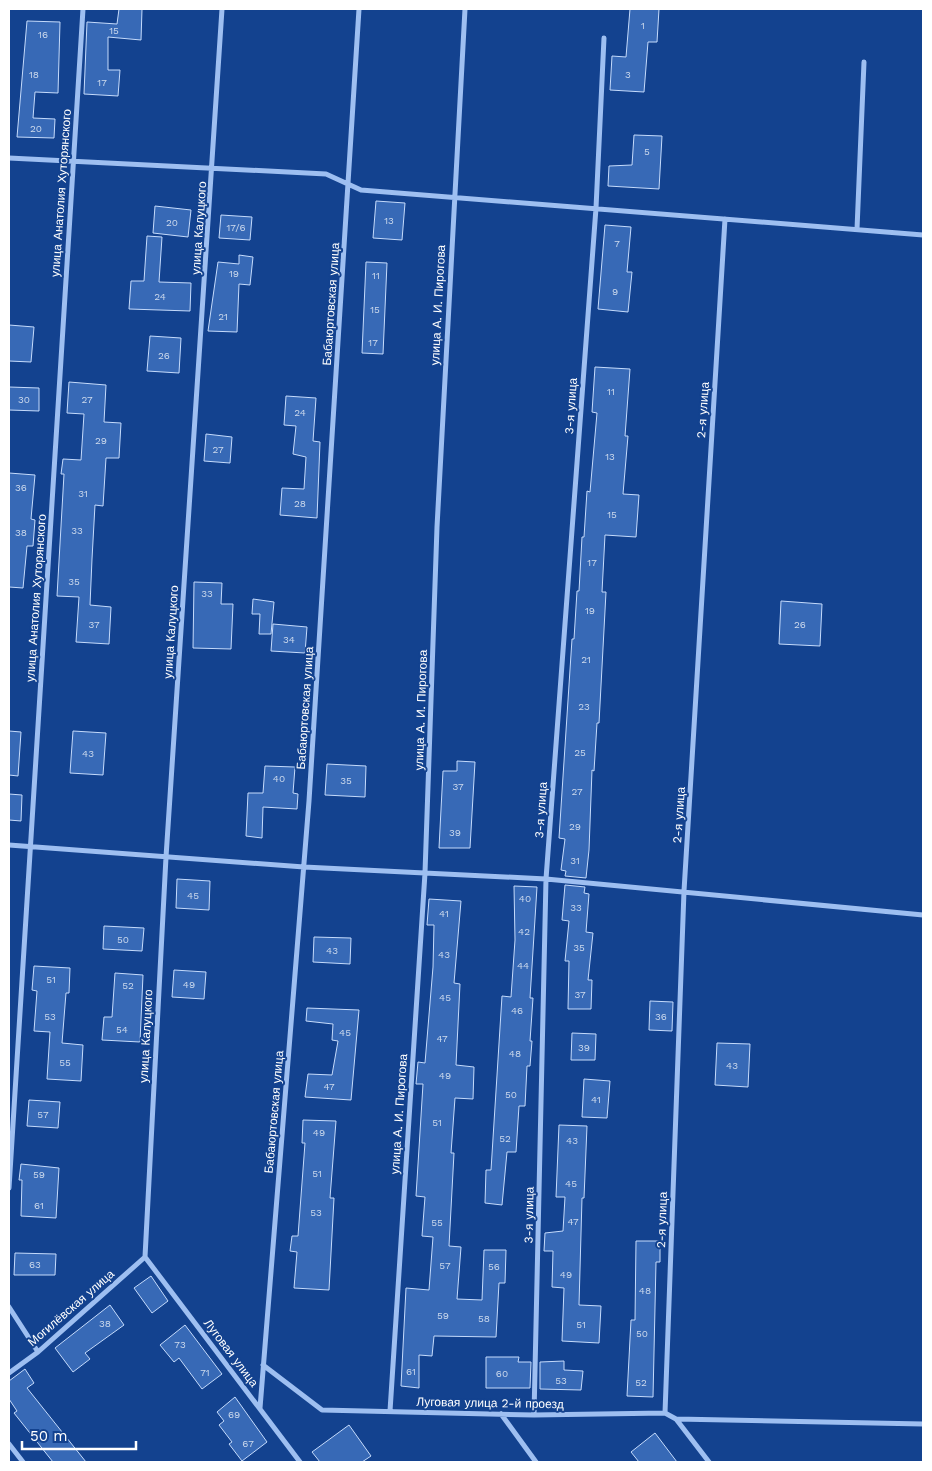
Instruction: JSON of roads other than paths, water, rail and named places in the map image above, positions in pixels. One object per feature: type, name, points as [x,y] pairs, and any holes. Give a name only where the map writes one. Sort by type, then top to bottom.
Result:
[{"type":"street","name":"улица Анатолия Хуторянского","points":[[9,1188],[83,9]]},
{"type":"street","name":"улица Калуцкого","points":[[144,1257],[166,858],[222,9]]},
{"type":"street","name":"Бабаюртовская улица","points":[[260,1408],[304,867],[359,9]]},
{"type":"street","name":"улица А. И. Пирогова","points":[[390,1411],[425,873],[437,527],[465,9]]},
{"type":"street","name":"3-я улица","points":[[534,1415],[546,879],[596,208],[604,38]]},
{"type":"street","points":[[857,229],[864,62]]},
{"type":"street","points":[[9,158],[326,174],[361,190],[923,235]]},
{"type":"street","name":"2-я улица","points":[[665,1413],[684,891],[725,218]]},
{"type":"street","points":[[9,845],[304,867],[546,879],[923,915]]},
{"type":"street","name":"Могилёвская улица","points":[[9,1373],[38,1352],[144,1257]]},
{"type":"street","name":"Луговая улица","points":[[144,1257],[300,1462]]},
{"type":"street","points":[[9,1307],[38,1352]]},
{"type":"street","name":"Луговая улица 2-й проезд","points":[[263,1365],[322,1410],[534,1415],[665,1413],[676,1419],[709,1462]]},
{"type":"street","points":[[501,1414],[536,1462]]},
{"type":"street","points":[[676,1419],[923,1424]]},
{"type":"street","points":[[9,1444],[23,1462]]}]
